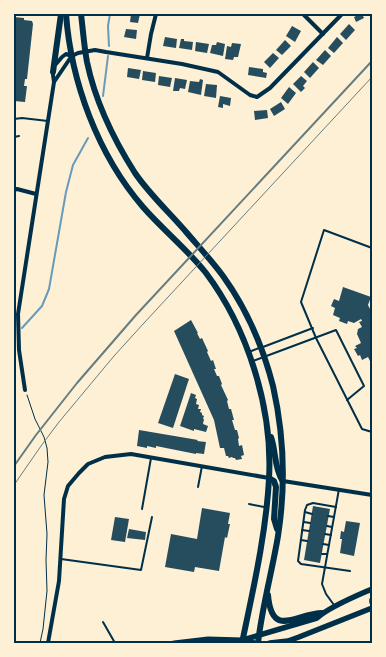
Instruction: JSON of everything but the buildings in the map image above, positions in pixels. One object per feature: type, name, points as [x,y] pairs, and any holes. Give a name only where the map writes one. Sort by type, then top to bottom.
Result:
[{"type":"main road","points":[[53,72],[61,14]]},
{"type":"main road","points":[[66,14],[72,56],[86,106],[108,155],[123,180],[144,208],[206,273],[228,309],[242,337],[258,380],[268,430],[269,478],[267,508],[258,563],[242,642]]},
{"type":"main road","points":[[81,14],[85,51],[93,82],[102,109],[121,149],[144,186],[186,231],[223,276],[240,303],[254,331],[272,385],[280,422],[283,481],[278,535],[258,643]]},
{"type":"main road","points":[[268,430],[274,445],[278,473],[283,481]]},
{"type":"main road","points":[[269,478],[274,480],[276,487],[274,519],[278,535]]},
{"type":"main road","points":[[267,588],[271,610],[276,618],[282,622],[288,622],[315,613],[322,613]]},
{"type":"main road","points":[[242,642],[317,618],[322,613],[354,596],[372,589]]},
{"type":"main road","points":[[270,643],[288,641],[372,608]]},
{"type":"main road","points":[[242,642],[254,643]]},
{"type":"street","points":[[147,58],[156,14]]},
{"type":"street","points":[[303,14],[323,34]]},
{"type":"street","points":[[54,82],[72,56],[85,51],[95,50],[218,72],[250,95],[257,97],[270,88],[342,14]]},
{"type":"street","points":[[24,390],[19,350],[18,314],[54,82],[53,72],[56,62],[66,54],[72,56]]},
{"type":"street","points":[[14,190],[18,189],[36,194]]},
{"type":"street","points":[[48,643],[59,581],[64,499],[68,486],[88,464],[105,457],[131,454],[269,478]]},
{"type":"street","points":[[283,481],[372,495]]},
{"type":"street","points":[[174,643],[208,639],[242,642]]},
{"type":"lane","points":[[14,119],[48,121]]},
{"type":"lane","points":[[14,137],[19,136]]},
{"type":"lane","points":[[372,248],[324,230],[301,302],[316,338],[362,429],[372,432]]},
{"type":"lane","points":[[248,352],[312,328]]},
{"type":"lane","points":[[251,361],[336,330],[364,386],[347,400]]},
{"type":"lane","points":[[142,509],[151,458]]},
{"type":"lane","points":[[198,487],[202,466]]},
{"type":"lane","points":[[335,607],[329,600],[322,584],[339,490]]},
{"type":"lane","points":[[336,507],[313,503],[307,505],[298,559],[300,563],[350,571]]},
{"type":"lane","points":[[249,504],[267,508]]},
{"type":"lane","points":[[305,512],[312,514]]},
{"type":"lane","points":[[328,516],[334,517]]},
{"type":"lane","points":[[61,559],[142,570],[152,518]]},
{"type":"lane","points":[[304,522],[310,523]]},
{"type":"lane","points":[[327,526],[332,527]]},
{"type":"lane","points":[[302,530],[309,531]]},
{"type":"lane","points":[[325,534],[330,535]]},
{"type":"lane","points":[[301,540],[307,541]]},
{"type":"lane","points":[[323,544],[329,545]]},
{"type":"lane","points":[[299,550],[306,551]]},
{"type":"lane","points":[[322,554],[327,554]]},
{"type":"lane","points":[[103,622],[115,643]]},
{"type":"path","points":[[24,390],[44,437],[48,462],[44,495],[47,534],[47,592],[46,613],[40,643]]},
{"type":"waterway","points":[[109,46],[108,26],[110,14]]},
{"type":"waterway","points":[[103,96],[108,56]]},
{"type":"waterway","points":[[22,328],[42,306],[49,289],[66,192],[73,165],[88,138]]},
{"type":"tram line","points":[[14,485],[59,422],[114,356],[372,77]]},
{"type":"railway","points":[[14,466],[77,383],[136,315],[372,61]]}]
